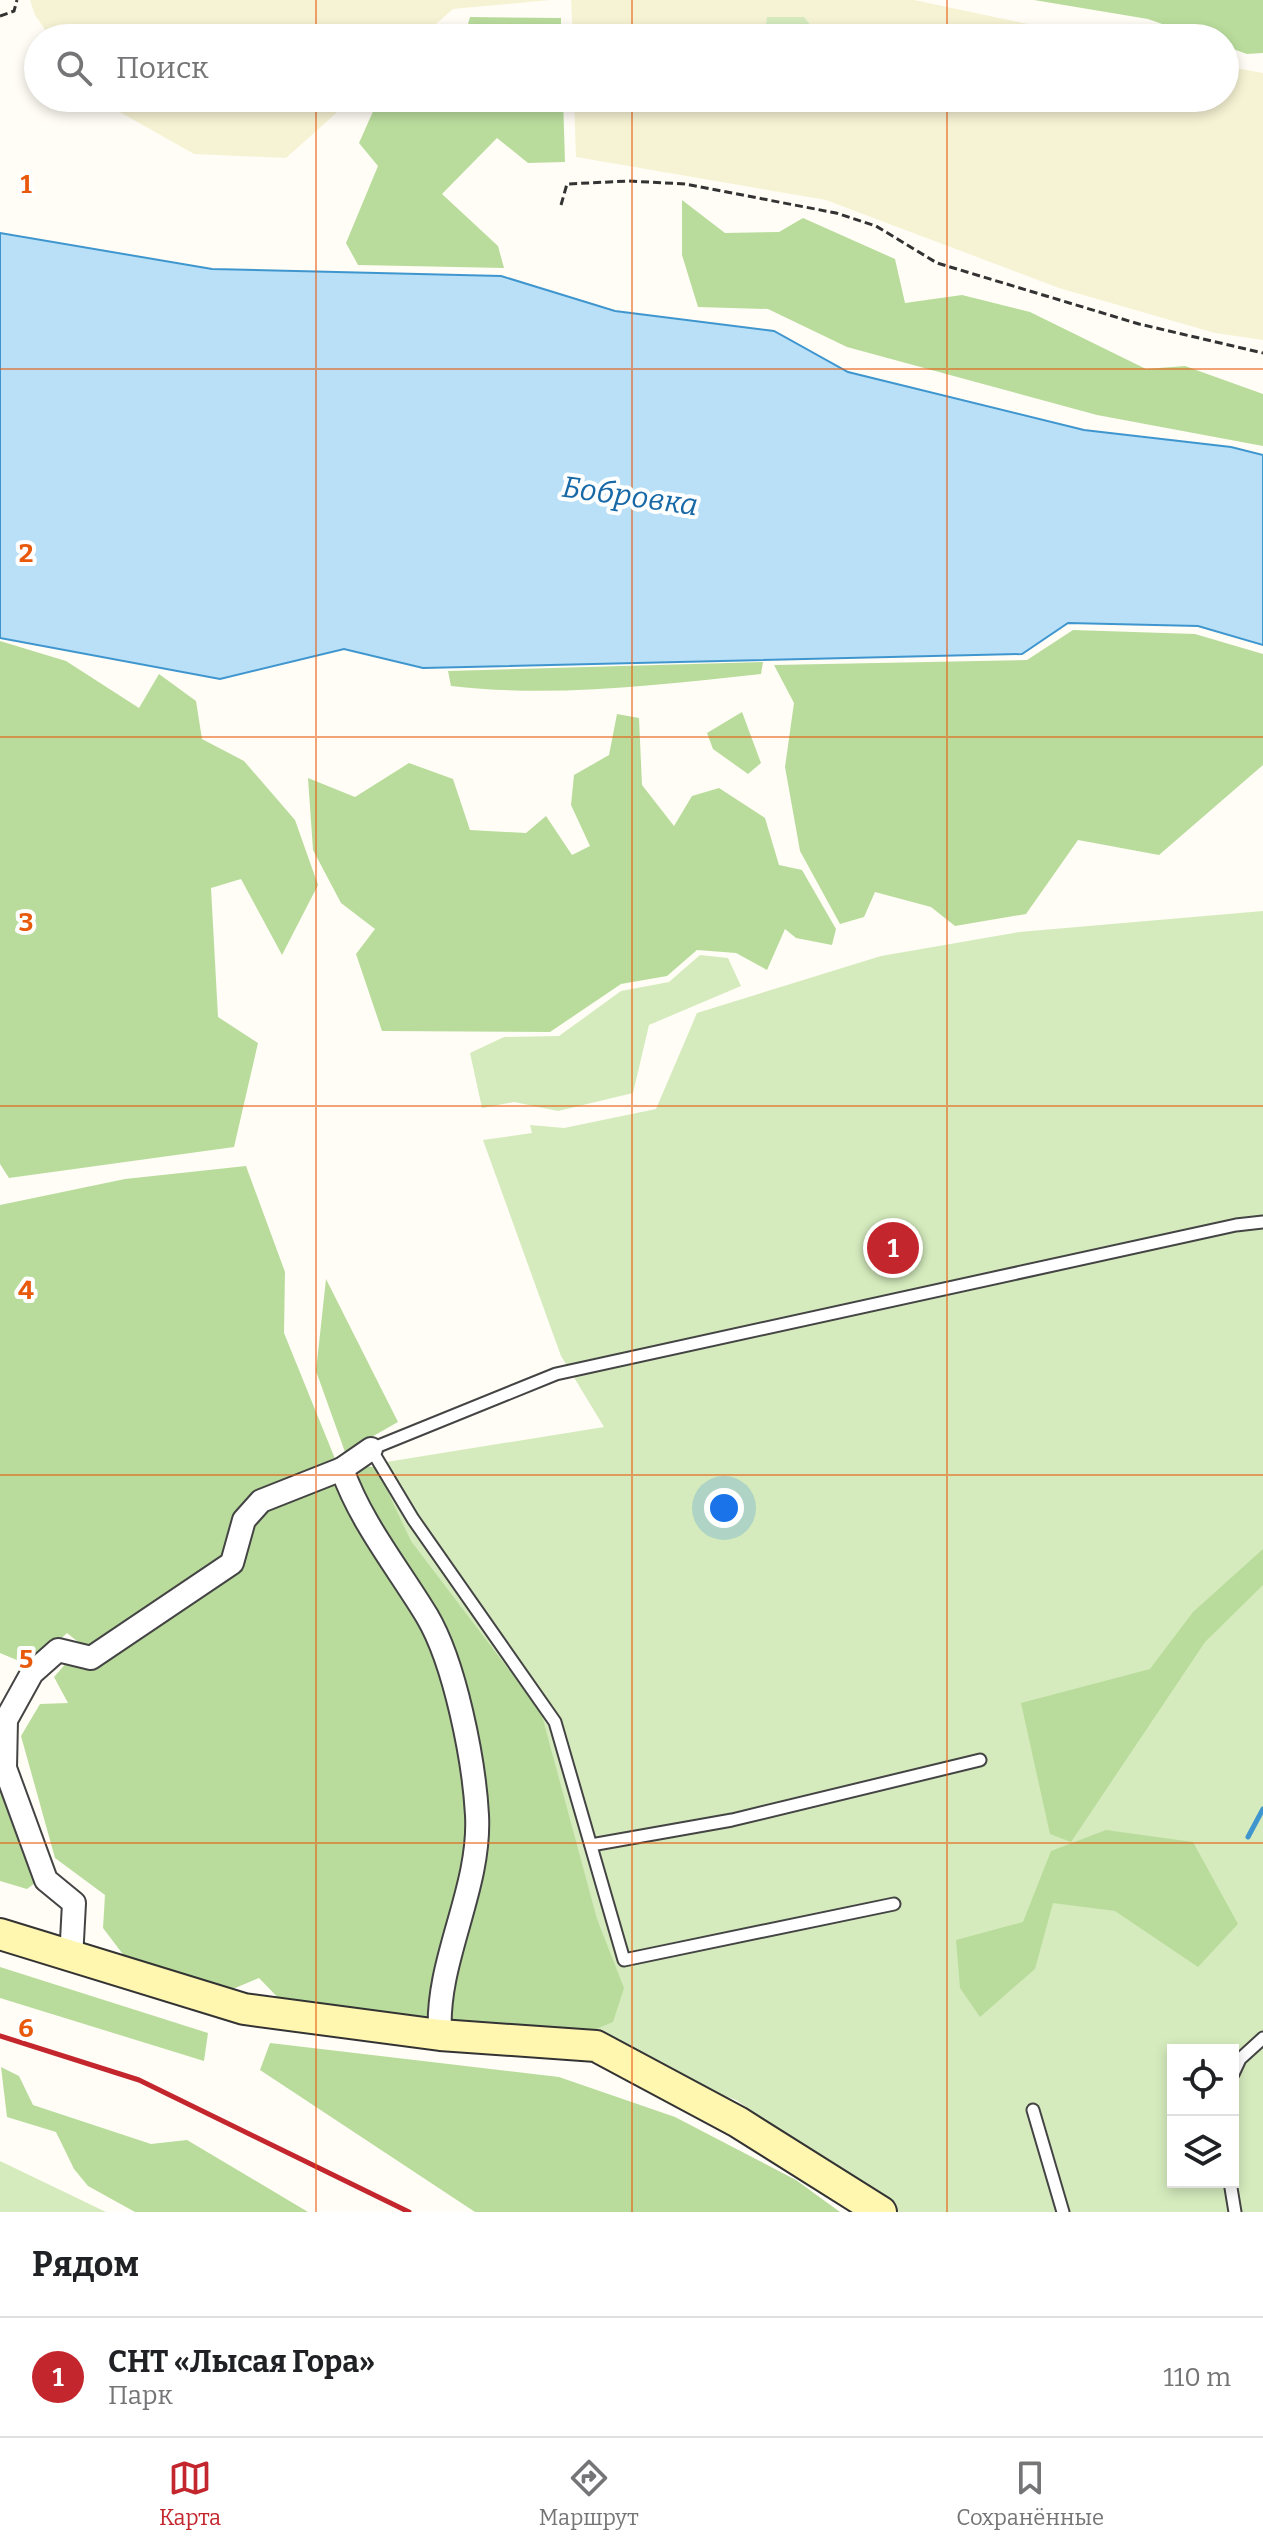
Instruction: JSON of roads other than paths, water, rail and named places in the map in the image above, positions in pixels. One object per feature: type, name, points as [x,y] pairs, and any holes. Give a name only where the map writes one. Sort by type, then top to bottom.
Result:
[{"type":"main road","points":[[0,1934],[71,1959],[244,2009],[440,2035],[596,2046],[738,2122],[881,2212]]},
{"type":"street","points":[[71,1959],[74,1903],[46,1880],[5,1768],[6,1720],[32,1673],[58,1650],[91,1658],[232,1563],[244,1520],[261,1501],[342,1469],[371,1449]]},
{"type":"street","points":[[342,1469],[351,1495],[429,1619],[452,1681],[467,1738],[477,1817],[469,1877],[438,2004],[440,2035]]},
{"type":"lane","points":[[894,1904],[624,1960],[555,1722],[413,1519],[371,1449],[556,1374],[1236,1225],[1263,1222]]},
{"type":"lane","points":[[591,1845],[732,1820],[980,1760]]},
{"type":"lane","points":[[1239,2061],[1263,2038]]},
{"type":"lane","points":[[1033,2110],[1063,2212]]},
{"type":"lane","points":[[1231,2188],[1235,2212]]},
{"type":"water","name":"Бобровка","points":[[0,233],[212,269],[501,276],[615,311],[774,331],[848,372],[1084,430],[1231,447],[1263,455],[1263,645],[1198,626],[1068,623],[1022,654],[423,668],[344,649],[220,679],[0,638]]},
{"type":"waterway","points":[[1248,1837],[1263,1809]]},
{"type":"railway","points":[[0,2036],[139,2080],[409,2212]]},
{"type":"place","name":"СНТ «Лысая Гора»","points":[[893,1248]]}]
